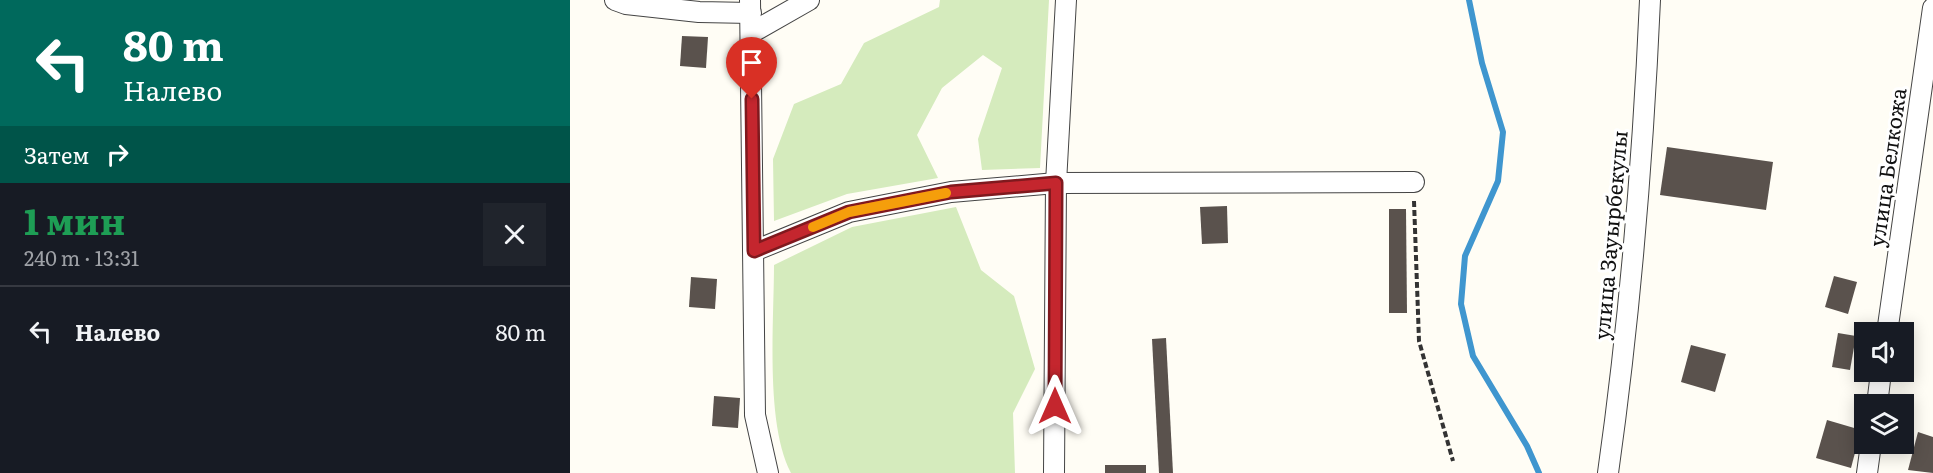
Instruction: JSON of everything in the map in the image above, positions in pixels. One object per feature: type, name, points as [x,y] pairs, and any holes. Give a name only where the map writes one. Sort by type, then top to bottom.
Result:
[{"type":"street","points":[[615,0],[626,4],[699,12],[750,6],[755,415],[768,473]]},
{"type":"street","points":[[751,33],[809,0]]},
{"type":"street","points":[[1054,473],[1056,183],[1066,0]]},
{"type":"street","name":"улица Зауырбекулы","points":[[1608,473],[1618,399],[1645,110],[1650,0]]},
{"type":"street","name":"улица Белкожа","points":[[1889,322],[1933,8]]},
{"type":"street","points":[[754,251],[849,212],[951,192],[1056,183],[1414,182]]},
{"type":"street","points":[[1867,473],[1870,454]]},
{"type":"path","points":[[1414,182],[1419,342],[1453,460]]},
{"type":"green space","points":[[940,0],[1049,0],[1040,168],[982,170],[978,139],[1002,68],[983,55],[942,88],[917,135],[938,178],[847,194],[774,221],[773,159],[794,104],[841,84],[864,43],[939,7]]},
{"type":"green space","points":[[956,207],[981,270],[1014,296],[1035,369],[1013,413],[1015,473],[791,473],[777,428],[774,401],[774,265],[852,227]]},
{"type":"building","points":[[682,36],[708,37],[706,68],[680,66]]},
{"type":"building","points":[[1667,147],[1773,162],[1766,210],[1660,195]]},
{"type":"building","points":[[1227,206],[1228,243],[1202,244],[1200,207]]},
{"type":"building","points":[[1389,209],[1406,209],[1407,313],[1389,313]]},
{"type":"building","points":[[1834,276],[1857,282],[1848,314],[1825,307]]},
{"type":"building","points":[[691,277],[717,279],[715,309],[689,307]]},
{"type":"building","points":[[1838,333],[1854,336],[1850,370],[1832,367]]},
{"type":"building","points":[[1166,338],[1173,473],[1159,473],[1152,339]]},
{"type":"building","points":[[1691,345],[1726,354],[1715,392],[1681,382]]},
{"type":"building","points":[[714,396],[740,398],[738,428],[712,426]]},
{"type":"building","points":[[1827,420],[1854,428],[1855,454],[1851,468],[1816,458]]},
{"type":"building","points":[[1918,432],[1933,437],[1933,473],[1908,470]]},
{"type":"building","points":[[1105,465],[1146,465],[1146,473],[1105,473]]},
{"type":"waterway","points":[[1469,0],[1482,63],[1503,132],[1498,181],[1465,256],[1461,304],[1473,356],[1527,446],[1539,473]]},
{"type":"slow traffic","points":[[813,227],[849,212],[946,193]]},
{"type":"route","points":[[752,99],[754,251],[849,212],[951,192],[1056,183],[1055,406]]}]
